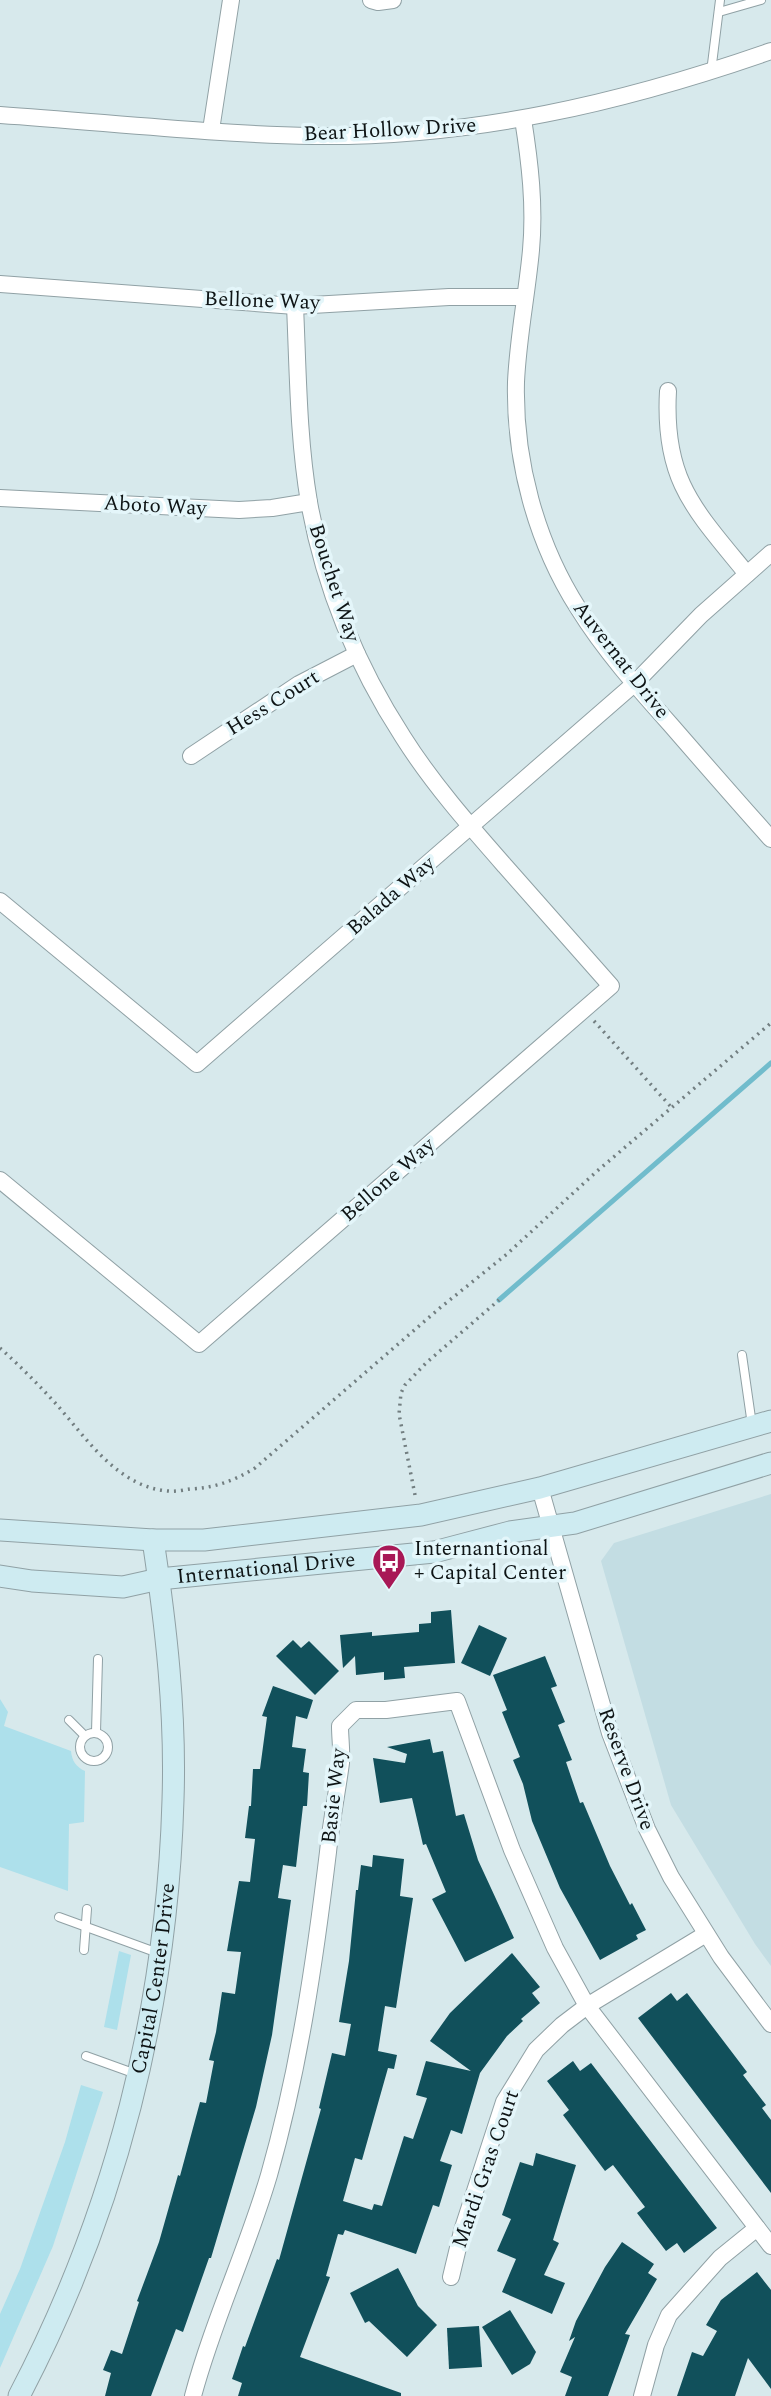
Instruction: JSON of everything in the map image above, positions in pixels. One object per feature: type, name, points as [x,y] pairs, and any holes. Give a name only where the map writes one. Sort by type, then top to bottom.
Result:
[{"type":"main road","name":"International Drive","points":[[0,1530],[204,1541],[421,1515],[540,1488],[762,1423]]},
{"type":"main road","name":"International Drive","points":[[0,1576],[32,1581],[123,1587],[159,1579],[434,1552],[510,1532],[576,1523],[771,1463]]},
{"type":"main road","name":"Capital Center Drive","points":[[19,2396],[80,2264],[121,2145],[139,2075],[161,1954],[170,1868],[173,1798],[168,1658],[153,1540]]},
{"type":"street","points":[[211,130],[231,0]]},
{"type":"street","points":[[371,0],[393,0]]},
{"type":"street","name":"Bear Hollow Drive","points":[[0,115],[315,136],[390,134],[523,119],[620,99],[771,51]]},
{"type":"street","name":"Auvernat Drive","points":[[523,119],[531,168],[532,249],[516,383],[518,430],[525,476],[537,522],[555,566],[577,607],[634,684],[771,839]]},
{"type":"street","name":"Bellone Way","points":[[0,284],[295,306],[525,296]]},
{"type":"street","name":"Bouchet Way","points":[[295,306],[302,449],[309,502],[322,559],[340,614],[382,704],[404,740],[471,827]]},
{"type":"street","points":[[668,391],[668,442],[679,479],[699,515],[747,574]]},
{"type":"street","name":"Aboto Way","points":[[0,498],[239,510],[309,502]]},
{"type":"street","name":"Balada Way","points":[[0,901],[197,1065],[634,684],[701,615],[771,553]]},
{"type":"street","name":"Hess Court","points":[[191,756],[299,684],[357,654]]},
{"type":"street","name":"Bellone Way","points":[[0,1180],[199,1344],[611,986],[471,827]]},
{"type":"street","name":"Reserve Drive","points":[[540,1488],[610,1733],[647,1829],[671,1877],[720,1957],[771,2024]]},
{"type":"street","name":"Basie Way","points":[[193,2396],[202,2363],[269,2175],[290,2088],[317,1942],[341,1761],[340,1726],[356,1710],[386,1710],[457,1701],[512,1850],[555,1948],[587,2006],[771,2246]]},
{"type":"street","name":"Mardi Gras Court","points":[[451,2277],[462,2231],[504,2102],[536,2050],[587,2006],[706,1934]]},
{"type":"street","points":[[642,2396],[656,2345],[669,2315],[720,2258],[757,2228]]},
{"type":"lane","points":[[711,72],[720,0]]},
{"type":"lane","points":[[719,12],[761,0]]},
{"type":"lane","points":[[743,1355],[762,1423]]},
{"type":"lane","points":[[96,1732],[98,1659]]},
{"type":"lane","points":[[69,1720],[85,1736]]},
{"type":"lane","points":[[96,1732],[105,1738],[109,1748],[99,1761],[88,1760],[80,1752],[81,1741],[85,1736],[96,1732]]},
{"type":"lane","points":[[84,1950],[87,1909]]},
{"type":"lane","points":[[59,1917],[161,1954]]},
{"type":"lane","points":[[86,2056],[139,2075]]},
{"type":"path","points":[[584,1009],[672,1108]]},
{"type":"path","points":[[0,1348],[57,1405],[99,1453],[132,1480],[168,1491],[210,1488],[237,1479],[255,1468],[441,1307],[507,1254],[596,1172],[771,1023]]},
{"type":"path","points":[[415,1495],[399,1414],[401,1393],[426,1363],[499,1300]]},
{"type":"shaded area","points":[[771,1494],[771,1966],[671,1805],[601,1561],[614,1543]]},
{"type":"shaded area","points":[[0,1699],[8,1712],[4,1726],[71,1751],[75,1763],[85,1771],[84,1822],[69,1824],[68,1891],[0,1867]]},
{"type":"shaded area","points":[[119,1951],[131,1955],[117,2030],[104,2027]]},
{"type":"shaded area","points":[[81,2085],[103,2092],[53,2246],[0,2368],[0,2314],[20,2269],[65,2142]]},
{"type":"building","points":[[451,1610],[455,1663],[404,1667],[405,1678],[384,1680],[384,1672],[356,1675],[355,1656],[343,1668],[340,1635],[372,1632],[372,1636],[419,1632],[419,1624],[431,1623],[431,1612]]},
{"type":"building","points":[[479,1625],[507,1638],[490,1676],[461,1663]]},
{"type":"building","points":[[293,1640],[301,1648],[309,1641],[339,1671],[315,1695],[276,1656]]},
{"type":"building","points":[[545,1656],[557,1686],[551,1688],[565,1722],[558,1725],[572,1760],[566,1762],[580,1803],[583,1802],[610,1866],[646,1930],[636,1935],[638,1939],[600,1960],[560,1888],[532,1821],[523,1784],[513,1760],[520,1757],[502,1712],[507,1710],[493,1675]]},
{"type":"building","points":[[273,1686],[313,1700],[307,1719],[296,1716],[292,1747],[306,1749],[303,1772],[309,1773],[307,1806],[303,1806],[296,1867],[283,1865],[278,1898],[291,1900],[272,2035],[256,2107],[211,2258],[183,2332],[176,2329],[151,2396],[105,2396],[111,2373],[103,2370],[111,2350],[122,2354],[178,2175],[180,2176],[200,2102],[206,2103],[214,2061],[209,2060],[222,1992],[235,1994],[241,1952],[227,1951],[239,1881],[250,1882],[255,1839],[245,1838],[251,1806],[253,1769],[260,1769],[267,1717],[262,1716]]},
{"type":"building","points":[[430,1739],[433,1753],[443,1751],[456,1816],[464,1814],[478,1860],[514,1938],[465,1962],[432,1899],[446,1892],[426,1844],[423,1845],[412,1798],[380,1803],[373,1758],[405,1763],[407,1754],[387,1747]]},
{"type":"building","points":[[373,1855],[404,1859],[400,1896],[413,1898],[396,2008],[385,2006],[378,2051],[397,2055],[394,2069],[388,2068],[362,2160],[355,2158],[343,2201],[372,2210],[374,2204],[382,2206],[404,2136],[413,2139],[427,2098],[416,2095],[426,2061],[471,2071],[430,2041],[450,2013],[512,1953],[540,1987],[532,1993],[540,2003],[521,2019],[523,2021],[507,2036],[480,2073],[462,2134],[451,2130],[440,2161],[452,2165],[439,2207],[433,2205],[416,2254],[345,2230],[343,2235],[338,2234],[326,2276],[330,2277],[300,2357],[401,2393],[401,2396],[238,2396],[242,2383],[232,2379],[277,2259],[279,2260],[321,2109],[319,2108],[332,2053],[345,2056],[351,2024],[339,2022],[349,1961],[356,1890],[361,1865],[372,1867]]},
{"type":"building","points":[[671,1993],[677,2001],[687,1993],[747,2072],[743,2075],[766,2105],[762,2108],[771,2120],[771,2193],[638,2018]]},
{"type":"building","points":[[573,2061],[580,2071],[591,2063],[717,2228],[684,2253],[677,2243],[666,2251],[637,2213],[645,2207],[613,2165],[605,2171],[563,2115],[569,2110],[547,2081]]},
{"type":"building","points":[[536,2153],[576,2165],[553,2240],[559,2243],[544,2275],[565,2283],[552,2314],[502,2292],[516,2259],[497,2251],[511,2219],[502,2215],[520,2162],[533,2166]]},
{"type":"building","points":[[622,2242],[654,2264],[648,2273],[657,2279],[625,2334],[630,2335],[608,2396],[565,2396],[572,2377],[560,2372],[575,2337],[569,2341],[576,2321],[605,2267]]},
{"type":"building","points":[[398,2268],[418,2306],[437,2325],[407,2357],[369,2321],[365,2323],[350,2293]]},
{"type":"building","points":[[757,2272],[771,2290],[771,2389],[748,2358],[735,2396],[677,2396],[692,2352],[703,2356],[717,2331],[706,2325],[721,2300]]},
{"type":"building","points":[[510,2310],[536,2352],[530,2364],[512,2375],[482,2327]]},
{"type":"building","points":[[479,2326],[482,2367],[449,2369],[447,2328]]},
{"type":"waterway","points":[[499,1300],[771,1063]]},
{"type":"place","name":"Internantional + Capital Center","points":[[389,1591]]}]
